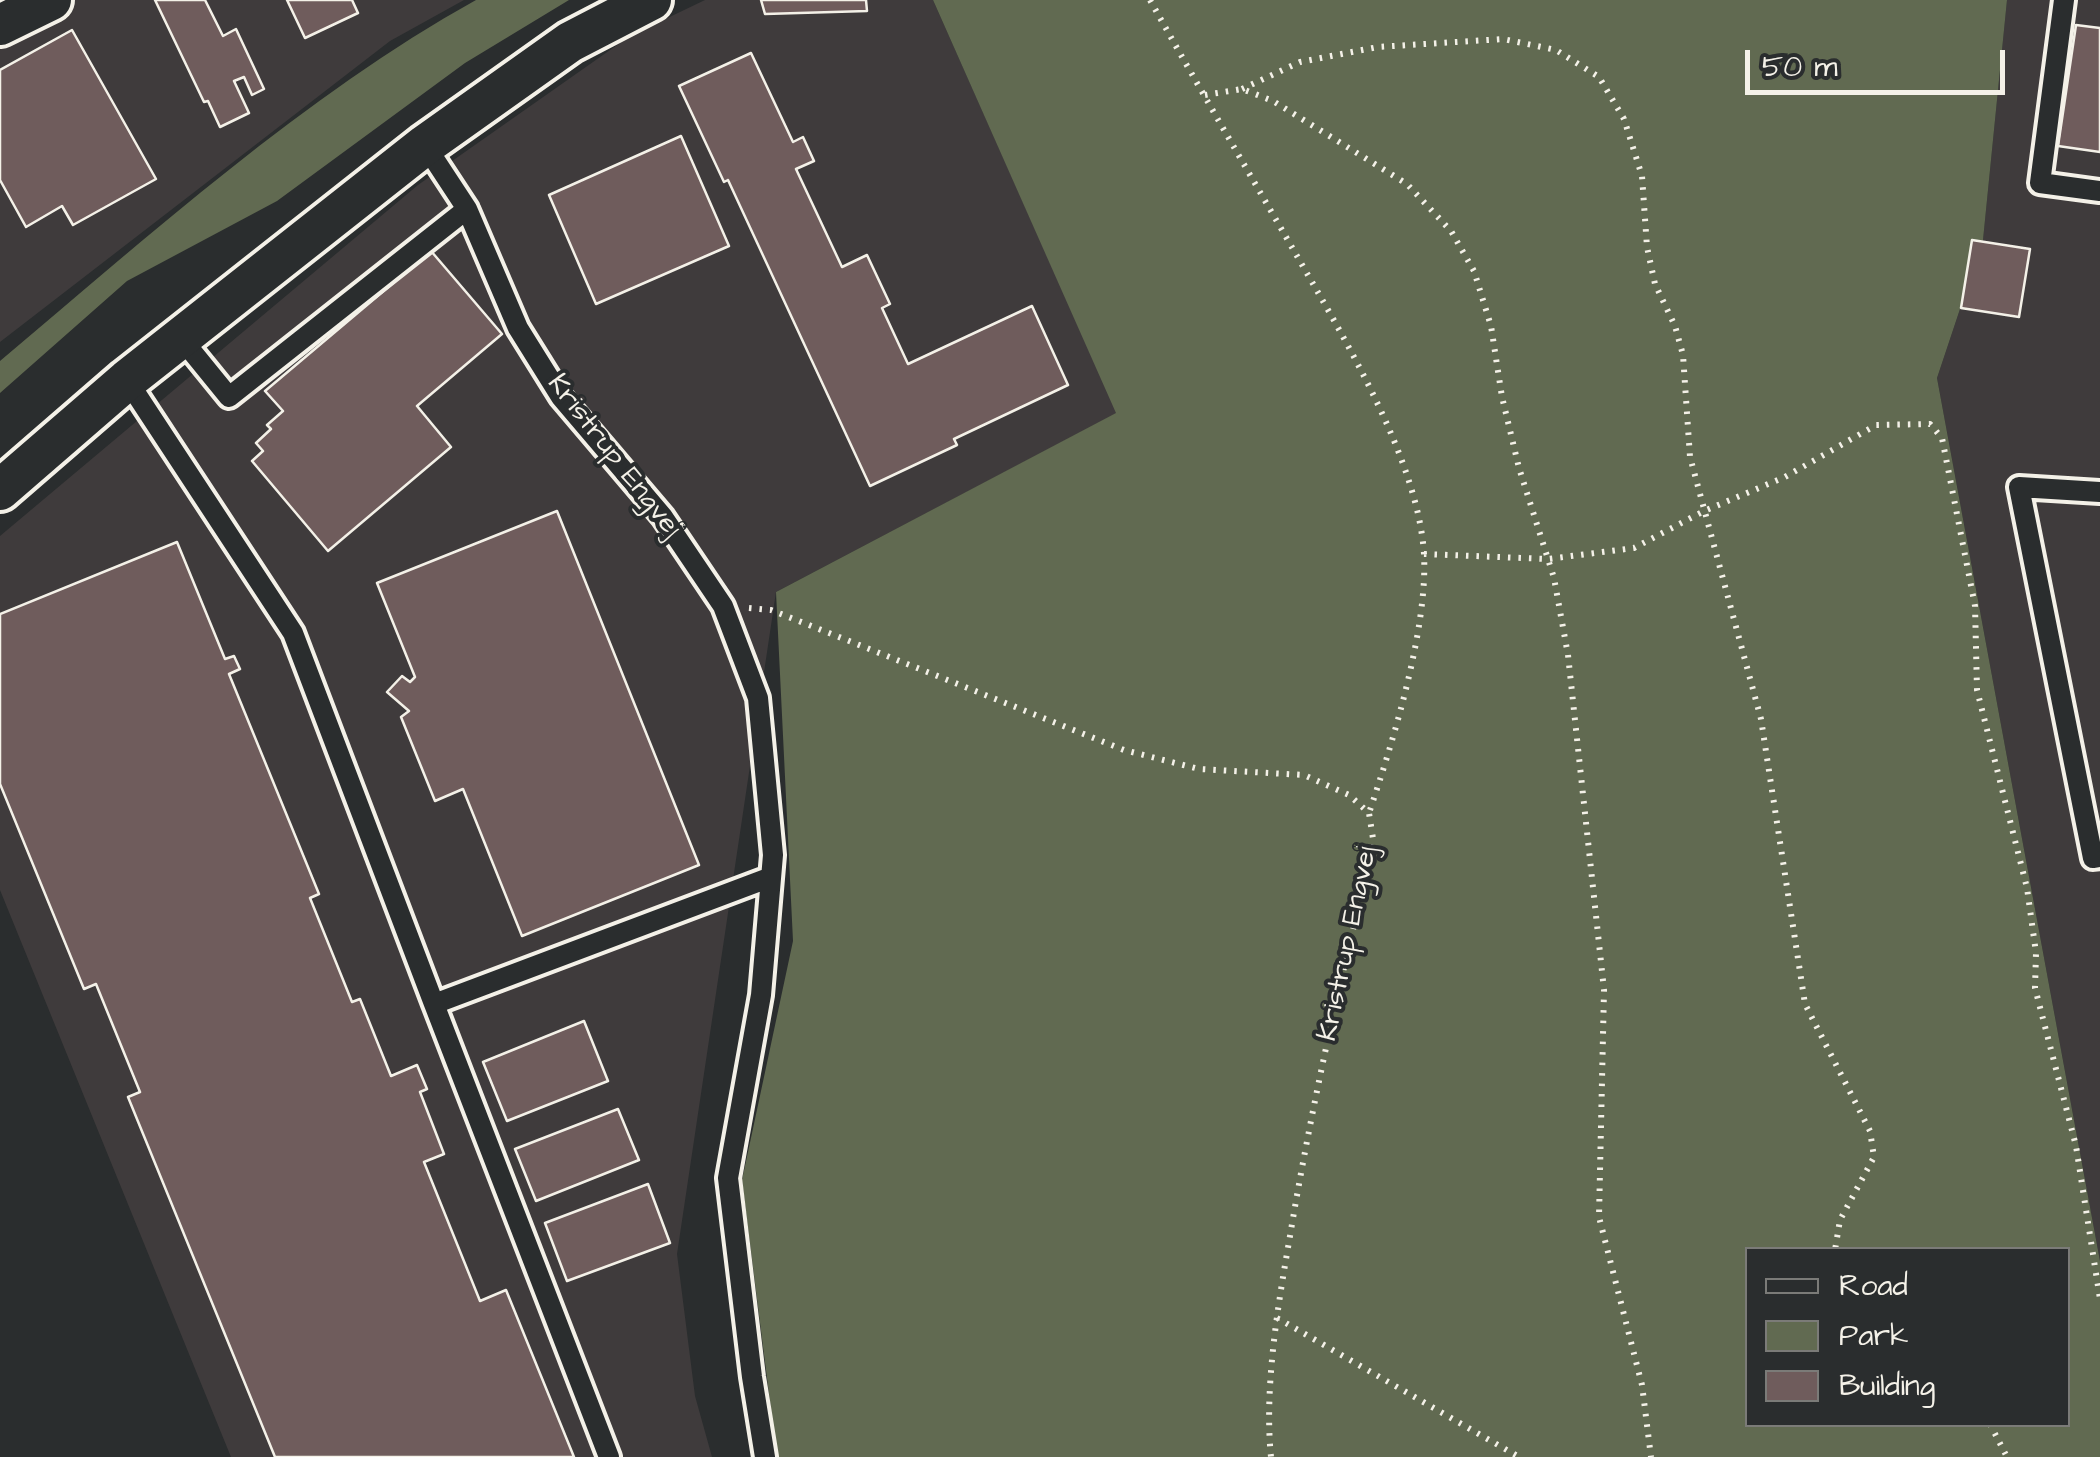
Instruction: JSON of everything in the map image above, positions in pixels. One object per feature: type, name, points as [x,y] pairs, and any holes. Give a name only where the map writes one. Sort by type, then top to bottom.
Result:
[{"type":"street","points":[[0,26],[51,0]]},
{"type":"street","points":[[0,490],[127,380],[426,144],[570,42],[651,0]]},
{"type":"lane","points":[[2064,0],[2040,183],[2100,191]]},
{"type":"lane","name":"Kristrup Engvej","points":[[426,144],[468,209],[518,328],[561,397],[663,517],[723,606],[758,698],[773,855],[761,995],[728,1178],[752,1377],[766,1457]]},
{"type":"lane","points":[[181,338],[229,397],[468,209]]},
{"type":"lane","points":[[127,380],[294,632],[609,1457]]},
{"type":"lane","points":[[2100,492],[2019,486],[2093,858],[2100,858]]},
{"type":"lane","points":[[434,1004],[771,877]]},
{"type":"path","points":[[1150,0],[1362,370],[1410,486],[1424,554],[1419,622],[1388,754],[1369,812]]},
{"type":"path","points":[[1204,95],[1242,89],[1300,62],[1378,47],[1502,40],[1556,50],[1599,77],[1624,119],[1642,176],[1647,247],[1655,284],[1675,326],[1683,356],[1690,457],[1761,719],[1805,1004],[1870,1131],[1874,1157],[1840,1220],[1836,1247]]},
{"type":"path","points":[[1242,89],[1273,101],[1407,184],[1451,231],[1474,272],[1491,326],[1519,468],[1548,559],[1568,655],[1604,990],[1598,1217],[1642,1385],[1651,1457]]},
{"type":"path","points":[[1424,554],[1548,559],[1634,548],[1704,511],[1785,477],[1876,426],[1930,424],[1942,438],[1976,606],[1977,690],[2026,888],[2036,953],[2035,988],[2076,1146],[2100,1299]]},
{"type":"path","name":"Kristrup Engvej","points":[[723,606],[771,610],[1124,750],[1199,769],[1304,775],[1350,795],[1369,812],[1374,845],[1305,1147],[1278,1318],[1268,1431],[1272,1457]]},
{"type":"path","points":[[1278,1318],[1519,1457]]},
{"type":"path","points":[[1991,1427],[2006,1457]]},
{"type":"shaded area","points":[[0,0],[464,0],[390,41],[0,342]]},
{"type":"shaded area","points":[[705,0],[933,0],[1117,413],[776,592],[677,1254],[695,1396],[712,1457],[231,1457],[0,890],[0,536],[418,185],[630,36]]},
{"type":"shaded area","points":[[2007,0],[2100,0],[2100,1261],[1937,378],[1983,240]]},
{"type":"green space","points":[[476,0],[569,0],[465,63],[277,201],[127,281],[0,393],[0,361],[171,216],[351,79]]},
{"type":"green space","points":[[933,0],[2007,0],[1983,240],[1937,378],[2100,1261],[2100,1457],[777,1457],[742,1180],[793,941],[776,592],[1116,413]]},
{"type":"building","points":[[155,0],[205,0],[223,36],[236,29],[264,89],[252,95],[244,77],[234,81],[249,113],[220,127]]},
{"type":"building","points":[[287,0],[352,0],[358,13],[305,38]]},
{"type":"building","points":[[761,0],[866,0],[867,11],[765,14]]},
{"type":"building","points":[[2076,25],[2100,28],[2100,152],[2058,146]]},
{"type":"building","points":[[72,30],[156,179],[73,225],[62,206],[26,227],[0,180],[0,70]]},
{"type":"building","points":[[751,53],[793,142],[803,137],[814,161],[796,169],[842,267],[867,255],[890,304],[882,308],[908,364],[1032,306],[1068,385],[954,439],[957,445],[870,486],[728,180],[724,182],[679,86]]},
{"type":"building","points":[[681,136],[729,246],[596,304],[549,195]]},
{"type":"building","points":[[1972,240],[2030,249],[2019,317],[1961,308]]},
{"type":"building","points":[[431,251],[502,334],[417,406],[451,447],[328,551],[252,461],[263,451],[256,443],[271,429],[267,425],[283,411],[265,391]]},
{"type":"building","points":[[557,511],[699,865],[522,936],[463,789],[435,801],[401,717],[409,711],[387,692],[402,676],[410,682],[415,677],[377,583]]},
{"type":"building","points":[[177,542],[225,659],[234,656],[240,669],[229,674],[319,894],[310,898],[352,1002],[360,999],[391,1076],[417,1065],[427,1089],[420,1092],[444,1154],[424,1162],[480,1301],[506,1290],[574,1457],[275,1457],[128,1097],[140,1092],[96,984],[84,989],[0,784],[0,614]]},
{"type":"building","points":[[584,1021],[608,1081],[507,1121],[483,1062]]},
{"type":"building","points":[[618,1109],[639,1160],[536,1201],[515,1149]]},
{"type":"building","points":[[648,1184],[670,1243],[567,1281],[545,1223]]}]
